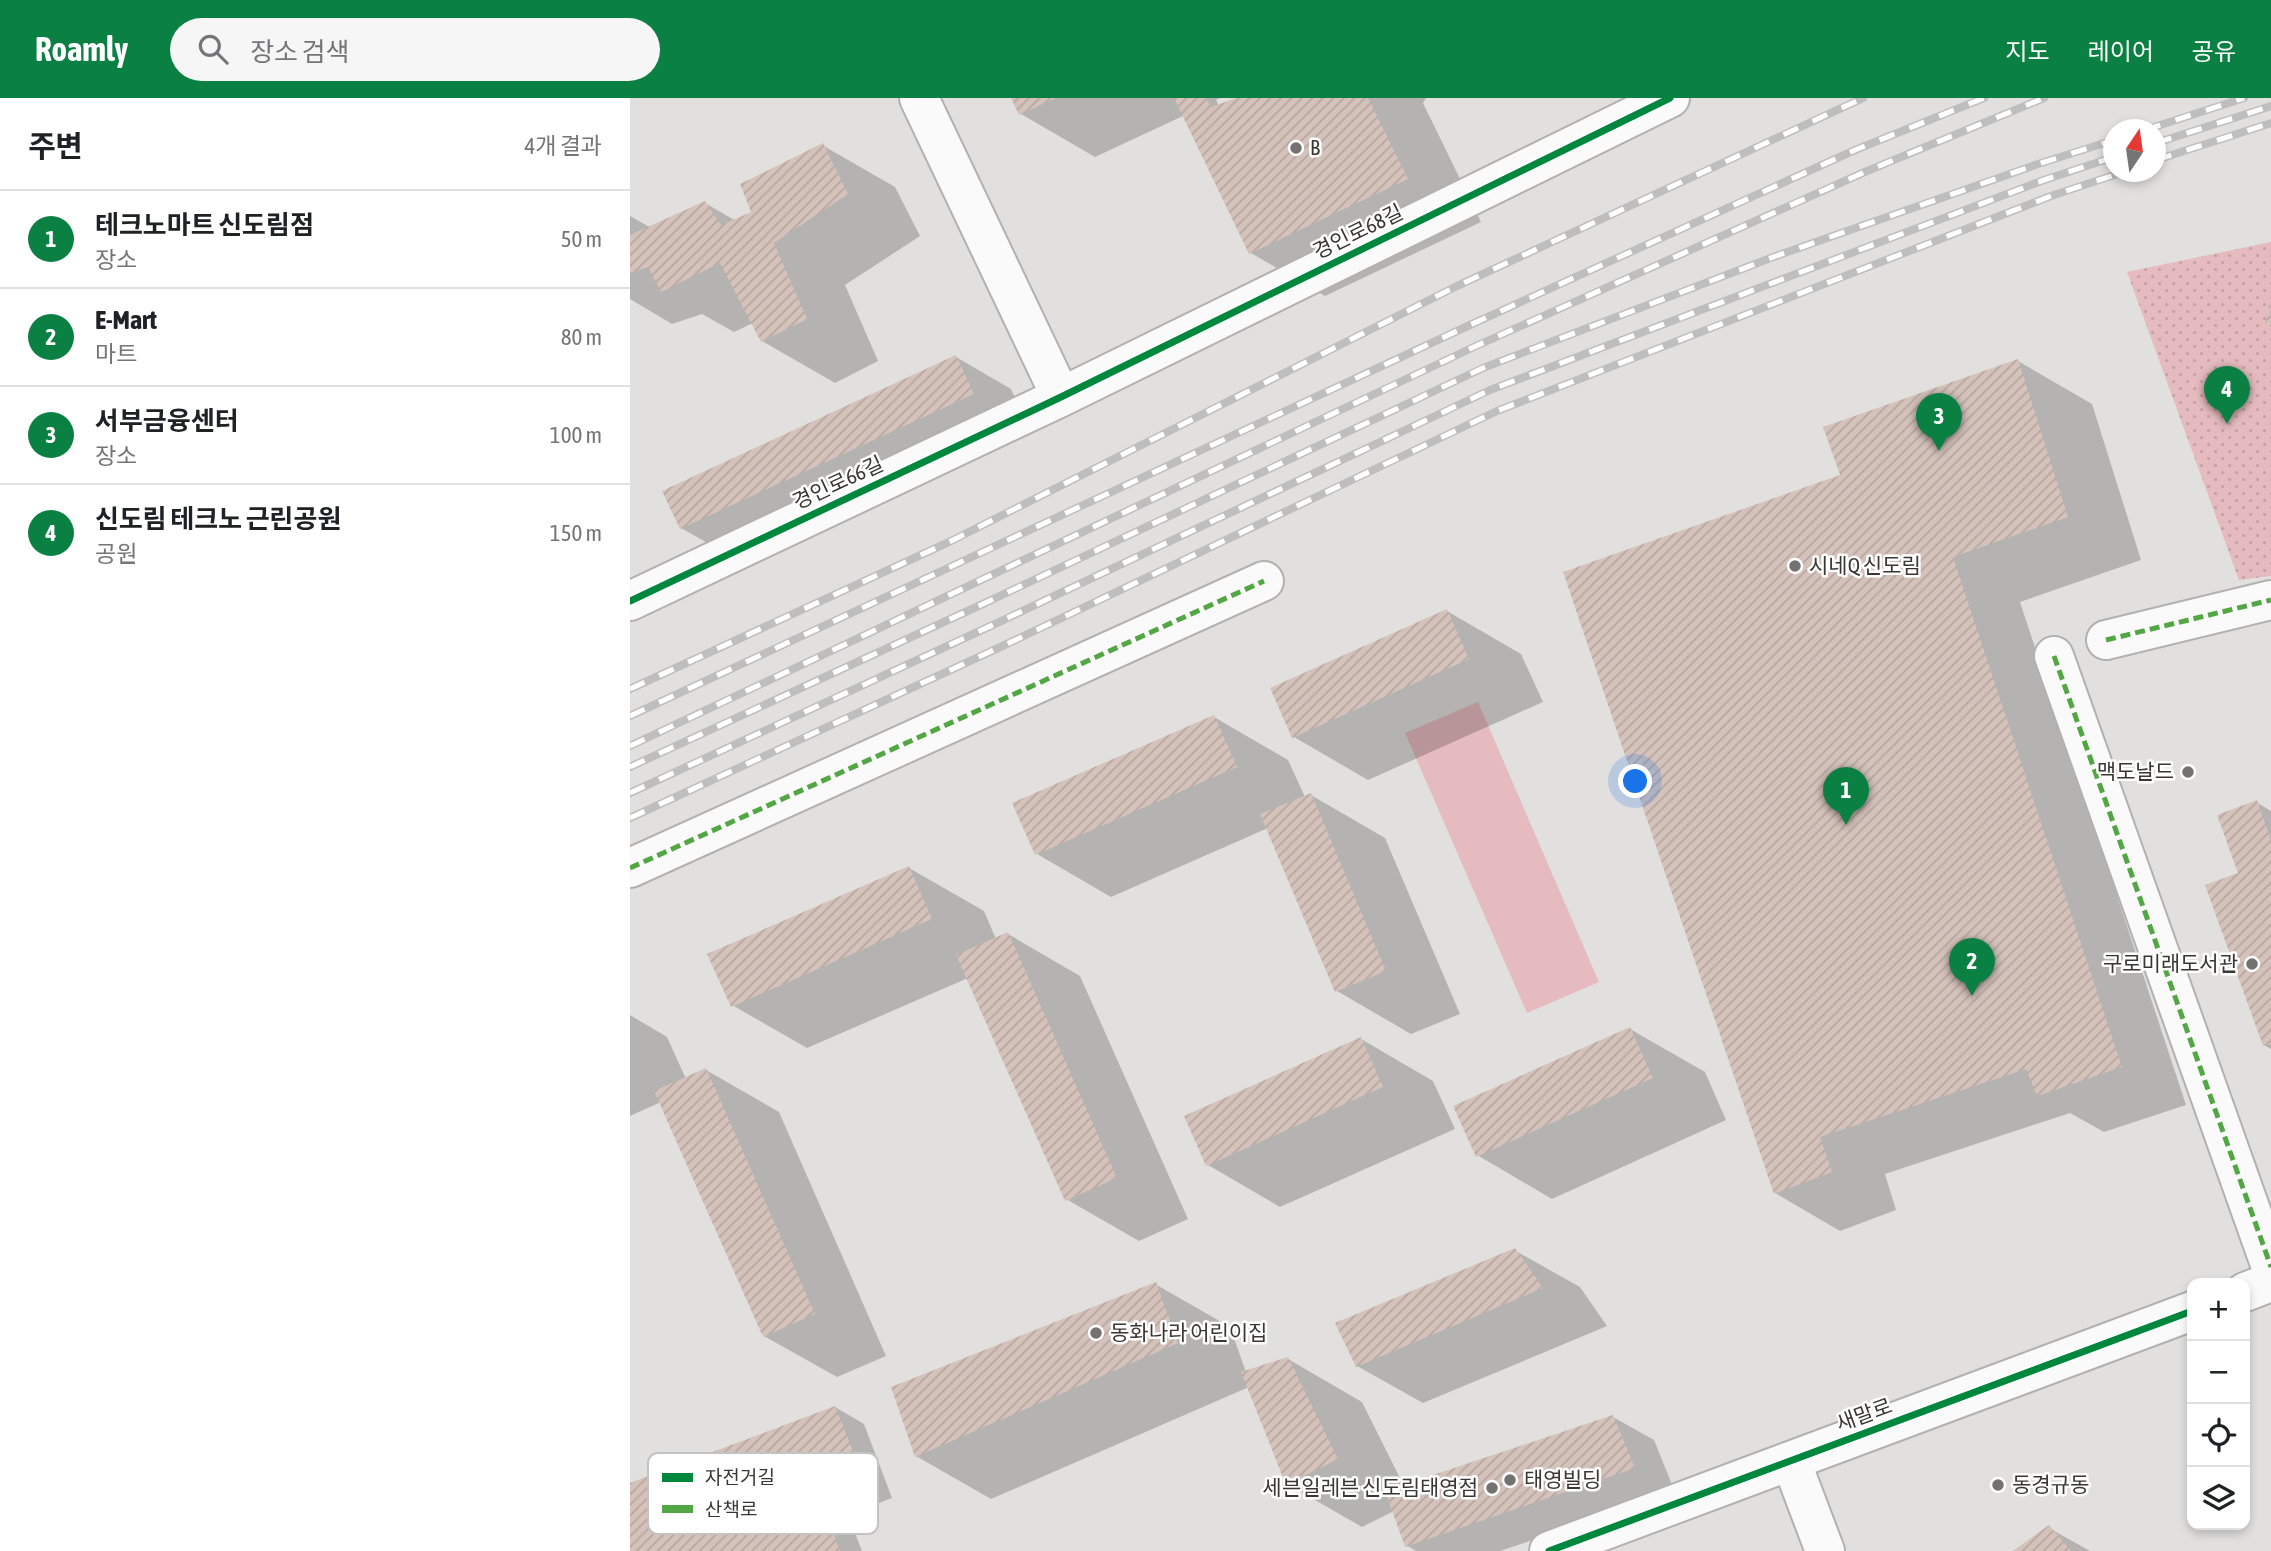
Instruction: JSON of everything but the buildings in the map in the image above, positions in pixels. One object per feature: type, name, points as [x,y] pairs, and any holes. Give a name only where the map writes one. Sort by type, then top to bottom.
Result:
[{"type":"street","points":[[919,98],[1061,397]]},
{"type":"street","name":"경인로68길","points":[[1061,397],[1670,98]]},
{"type":"street","name":"경인로66길","points":[[635,587],[1061,397]]},
{"type":"street","points":[[630,868],[1264,582]]},
{"type":"street","points":[[2106,640],[2271,600]]},
{"type":"street","points":[[2054,656],[2271,1267]]},
{"type":"street","points":[[2250,1290],[2271,1282]]},
{"type":"street","name":"새말로","points":[[1560,1549],[2187,1313]]},
{"type":"street","points":[[1791,1461],[1825,1551]]},
{"type":"shaded area","points":[[2271,242],[2271,576],[2239,580],[2127,272]]},
{"type":"shaded area","points":[[1478,702],[1599,982],[1527,1013],[1405,733]]},
{"type":"railway","points":[[630,689],[949,542],[1457,286],[1863,98]]},
{"type":"railway","points":[[630,716],[1470,325],[1855,150],[1984,98]]},
{"type":"railway","points":[[630,746],[1476,346],[1867,171],[2044,98]]},
{"type":"railway","points":[[2166,123],[2244,98]]},
{"type":"railway","points":[[2166,140],[2271,106]]},
{"type":"railway","points":[[2166,157],[2271,123]]},
{"type":"railway","points":[[630,767],[1483,368],[1776,256],[2103,143]]},
{"type":"railway","points":[[630,793],[1490,390],[2044,180],[2103,161]]},
{"type":"railway","points":[[630,818],[1009,643],[1497,411],[2051,196],[2103,179]]},
{"type":"marked path","points":[[630,868],[1264,581]]},
{"type":"marked path","points":[[2106,640],[2271,600]]},
{"type":"marked path","points":[[2054,656],[2271,1267]]},
{"type":"cycle path","points":[[630,601],[1061,397],[1670,98]]},
{"type":"cycle path","points":[[1549,1551],[2187,1313]]},
{"type":"place","name":"B","points":[[1296,148]]},
{"type":"place","name":"신도림 테크노 근린공원","points":[[2227,424]]},
{"type":"place","name":"서부금융센터","points":[[1939,451]]},
{"type":"place","name":"시네Q 신도림","points":[[1795,566]]},
{"type":"place","name":"맥도날드","points":[[2188,772]]},
{"type":"place","name":"테크노마트 신도림점","points":[[1846,825]]},
{"type":"place","name":"구로미래도서관","points":[[2252,964]]},
{"type":"place","name":"E-Mart","points":[[1972,996]]},
{"type":"place","name":"동화나라 어린이집","points":[[1096,1333]]},
{"type":"place","name":"태영빌딩","points":[[1510,1480]]},
{"type":"place","name":"동경규동","points":[[1998,1485]]},
{"type":"place","name":"세븐일레븐 신도림태영점","points":[[1492,1488]]}]
